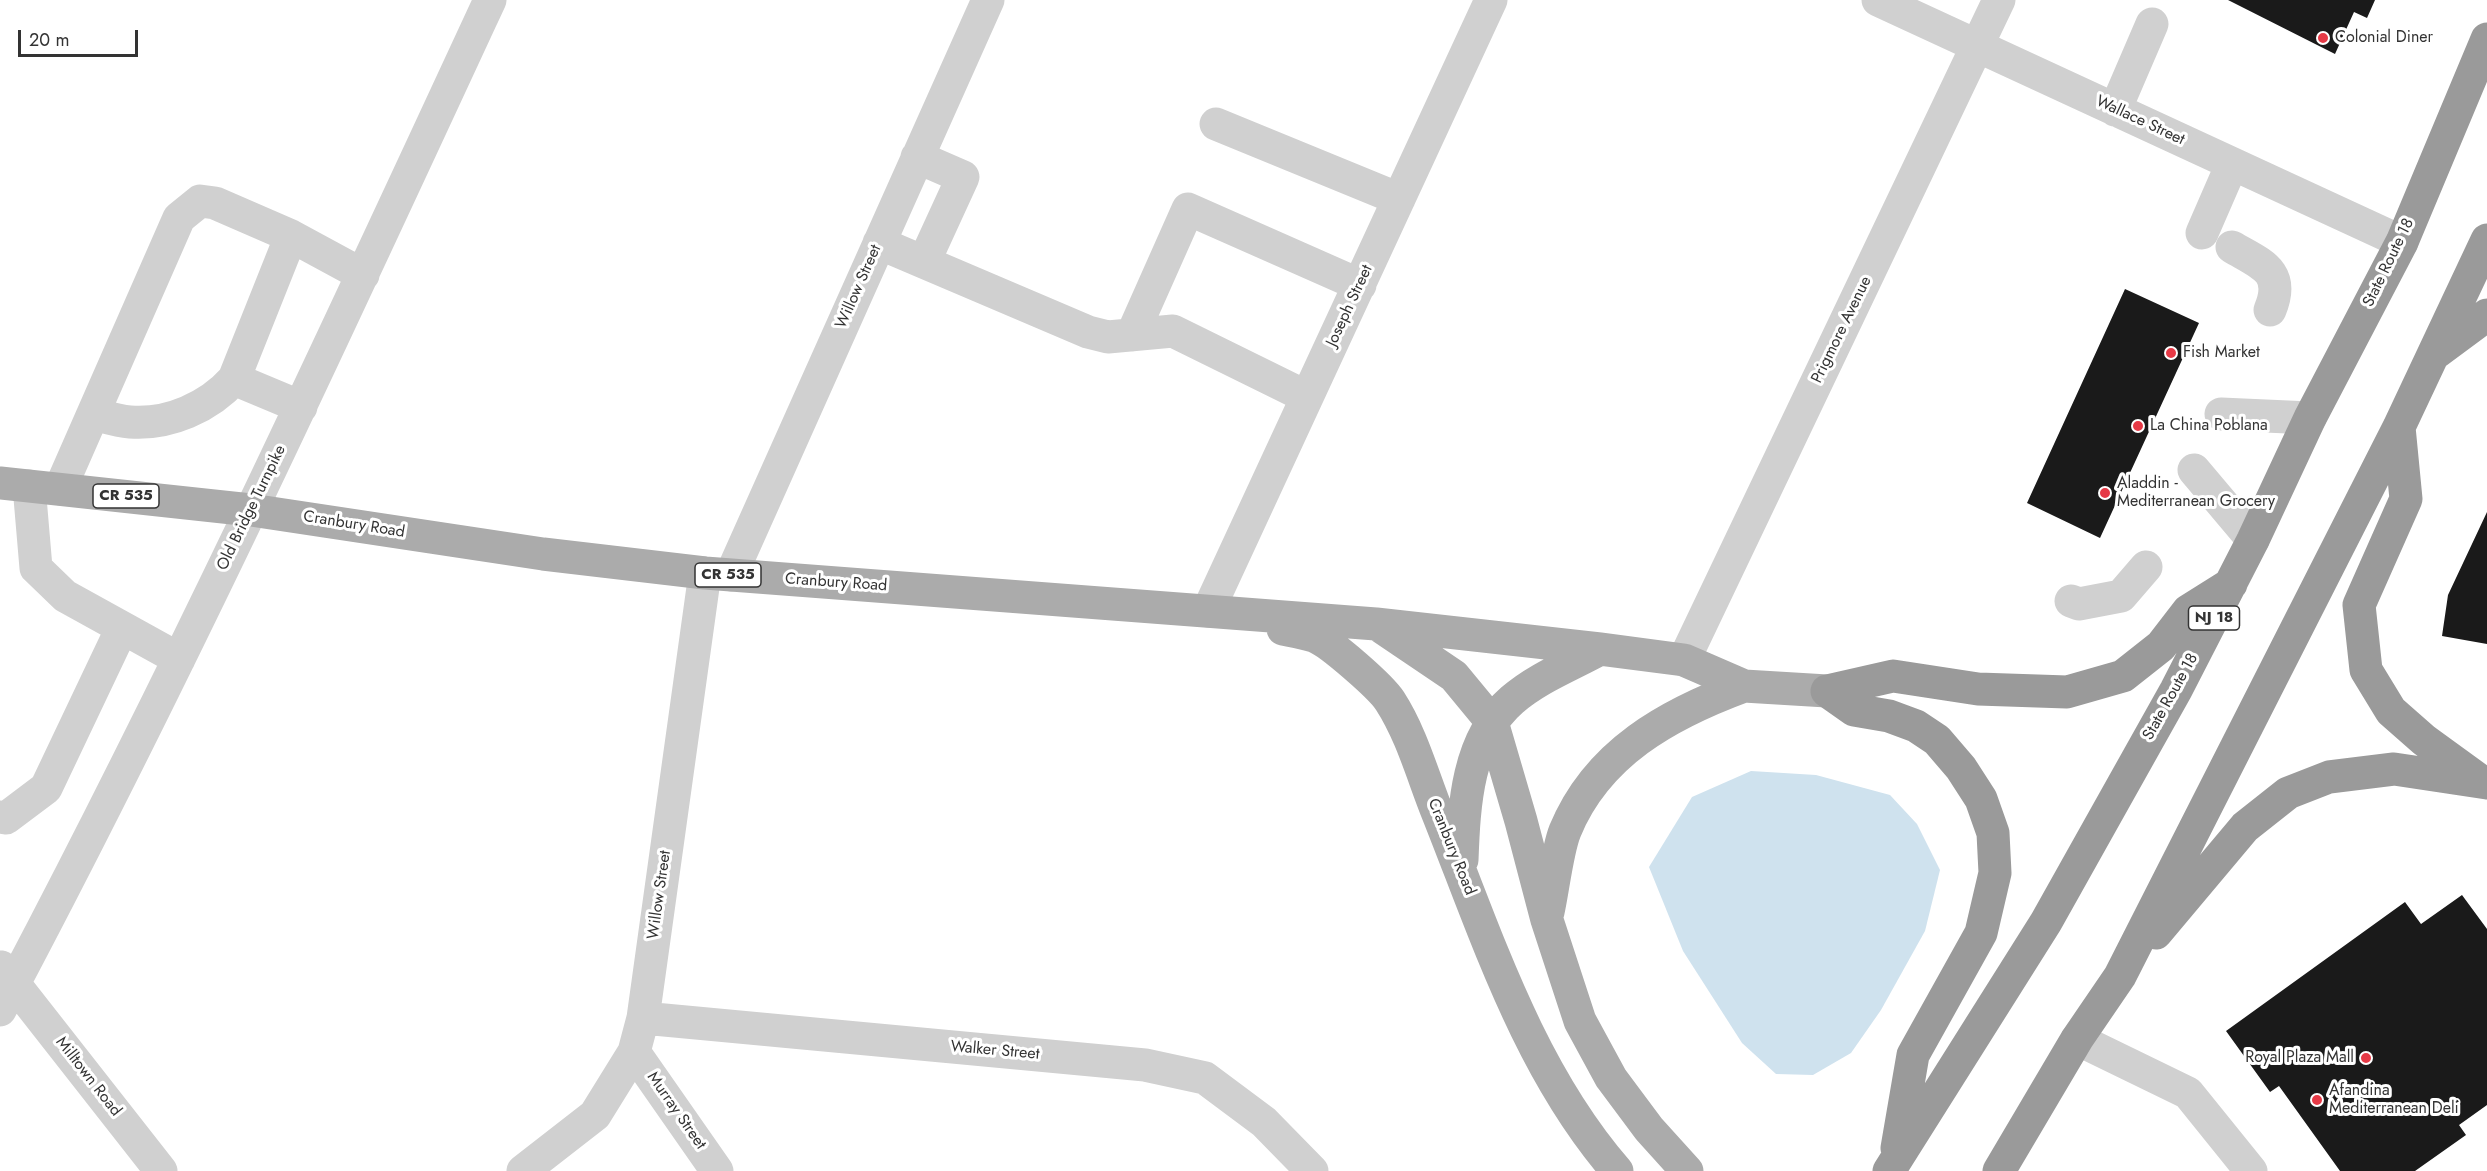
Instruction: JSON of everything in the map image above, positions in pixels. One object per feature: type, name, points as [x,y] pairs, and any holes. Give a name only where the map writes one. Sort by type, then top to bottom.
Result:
[{"type":"highway","name":"State Route 18","points":[[1892,1166],[2046,922],[2176,690],[2232,583],[2310,418],[2402,242],[2487,39]]},
{"type":"highway","points":[[2120,976],[2399,427],[2487,240]]},
{"type":"highway","points":[[2433,355],[2487,315]]},
{"type":"highway","points":[[2399,427],[2406,499],[2359,605],[2366,670],[2391,711],[2424,740],[2485,782]]},
{"type":"highway","points":[[1827,691],[1893,676],[1978,689],[2067,692],[2123,676],[2162,646],[2188,611],[2232,583]]},
{"type":"highway","points":[[1827,691],[1854,710],[1889,716],[1916,726],[1937,740],[1961,768],[1981,799],[1992,833],[1995,873],[1981,933],[1913,1055],[1892,1166]]},
{"type":"highway","points":[[2000,1171],[2077,1039],[2120,976],[2245,827],[2288,793],[2329,777],[2394,769],[2485,782]]},
{"type":"main road","name":"CR 535","points":[[30,486],[252,510]]},
{"type":"main road","name":"Cranbury Road","points":[[252,510],[543,554],[718,574],[1376,624],[1600,649],[1684,660],[1744,686],[1827,691]]},
{"type":"main road","name":"Cranbury Road","points":[[1209,611],[1316,637],[1362,672],[1390,700],[1488,944],[1544,1063],[1571,1110],[1617,1171]]},
{"type":"main road","name":"Cranbury Road","points":[[1376,624],[1454,676],[1492,722],[1547,920],[1580,1021],[1611,1078],[1649,1129],[1687,1171]]},
{"type":"main road","points":[[1461,872],[1464,803],[1473,766],[1492,722],[1512,700],[1538,682],[1600,649]]},
{"type":"main road","points":[[1547,920],[1564,832],[1593,781],[1619,754],[1648,732],[1699,703],[1744,686]]},
{"type":"street","name":"Old Bridge Turnpike","points":[[5,986],[179,658],[252,510],[490,0]]},
{"type":"street","name":"Willow Street","points":[[523,1171],[595,1115],[634,1052],[644,1018],[718,574],[879,243],[988,0]]},
{"type":"street","name":"Joseph Street","points":[[1209,611],[1491,0]]},
{"type":"street","name":"Wallace Street","points":[[1878,0],[2402,242]]},
{"type":"street","name":"Prigmore Avenue","points":[[1684,660],[1999,0]]},
{"type":"street","points":[[2115,110],[2152,24]]},
{"type":"street","points":[[1216,124],[1399,199]]},
{"type":"street","points":[[918,157],[963,177],[924,262]]},
{"type":"street","points":[[2202,233],[2232,164]]},
{"type":"street","points":[[179,658],[65,596],[36,568],[30,486],[93,414],[179,218],[200,201],[215,203],[291,236],[363,275]]},
{"type":"street","points":[[1132,335],[1188,209],[1360,285]]},
{"type":"street","points":[[93,414],[131,422],[167,418],[201,407],[221,394],[234,379],[291,236]]},
{"type":"street","points":[[879,243],[1088,332],[1108,338],[1173,331],[1307,397]]},
{"type":"street","points":[[2232,247],[2270,270],[2276,282],[2275,298],[2270,310]]},
{"type":"street","points":[[234,379],[301,407]]},
{"type":"street","points":[[2221,414],[2310,418]]},
{"type":"street","points":[[2194,470],[2253,540]]},
{"type":"street","points":[[2071,601],[2079,604],[2121,596],[2146,567]]},
{"type":"street","points":[[0,817],[6,818],[46,788],[122,628]]},
{"type":"street","name":"Milltown Road","points":[[5,986],[161,1171]]},
{"type":"street","name":"Walker Street","points":[[644,1018],[1145,1065],[1205,1078],[1264,1122],[1312,1171]]},
{"type":"street","points":[[2077,1039],[2188,1093],[2251,1171]]},
{"type":"street","name":"Murray Street","points":[[634,1052],[717,1171]]},
{"type":"water","points":[[1751,771],[1816,775],[1890,795],[1917,824],[1940,870],[1925,931],[1881,1010],[1851,1053],[1813,1075],[1776,1074],[1742,1043],[1683,951],[1649,867],[1692,797]]},
{"type":"building","name":"Colonial Diner","points":[[2228,0],[2375,0],[2367,18],[2354,12],[2335,54]]},
{"type":"building","points":[[2125,289],[2199,323],[2100,538],[2027,503]]},
{"type":"building","points":[[2487,512],[2487,644],[2442,636],[2448,595]]},
{"type":"building","name":"Royal Plaza Mall","points":[[2462,895],[2487,929],[2487,1105],[2459,1125],[2466,1135],[2415,1171],[2340,1171],[2279,1086],[2270,1092],[2226,1031],[2405,902],[2421,924]]},
{"type":"place","name":"Colonial Diner","points":[[2323,38]]},
{"type":"place","name":"Fish Market","points":[[2171,353]]},
{"type":"place","name":"La China Poblana","points":[[2138,426]]},
{"type":"place","name":"Aladdin - Mediterranean Grocery","points":[[2105,493]]},
{"type":"place","name":"Royal Plaza Mall","points":[[2366,1058]]},
{"type":"place","name":"Afandina Mediterranean Deli","points":[[2317,1100]]}]
